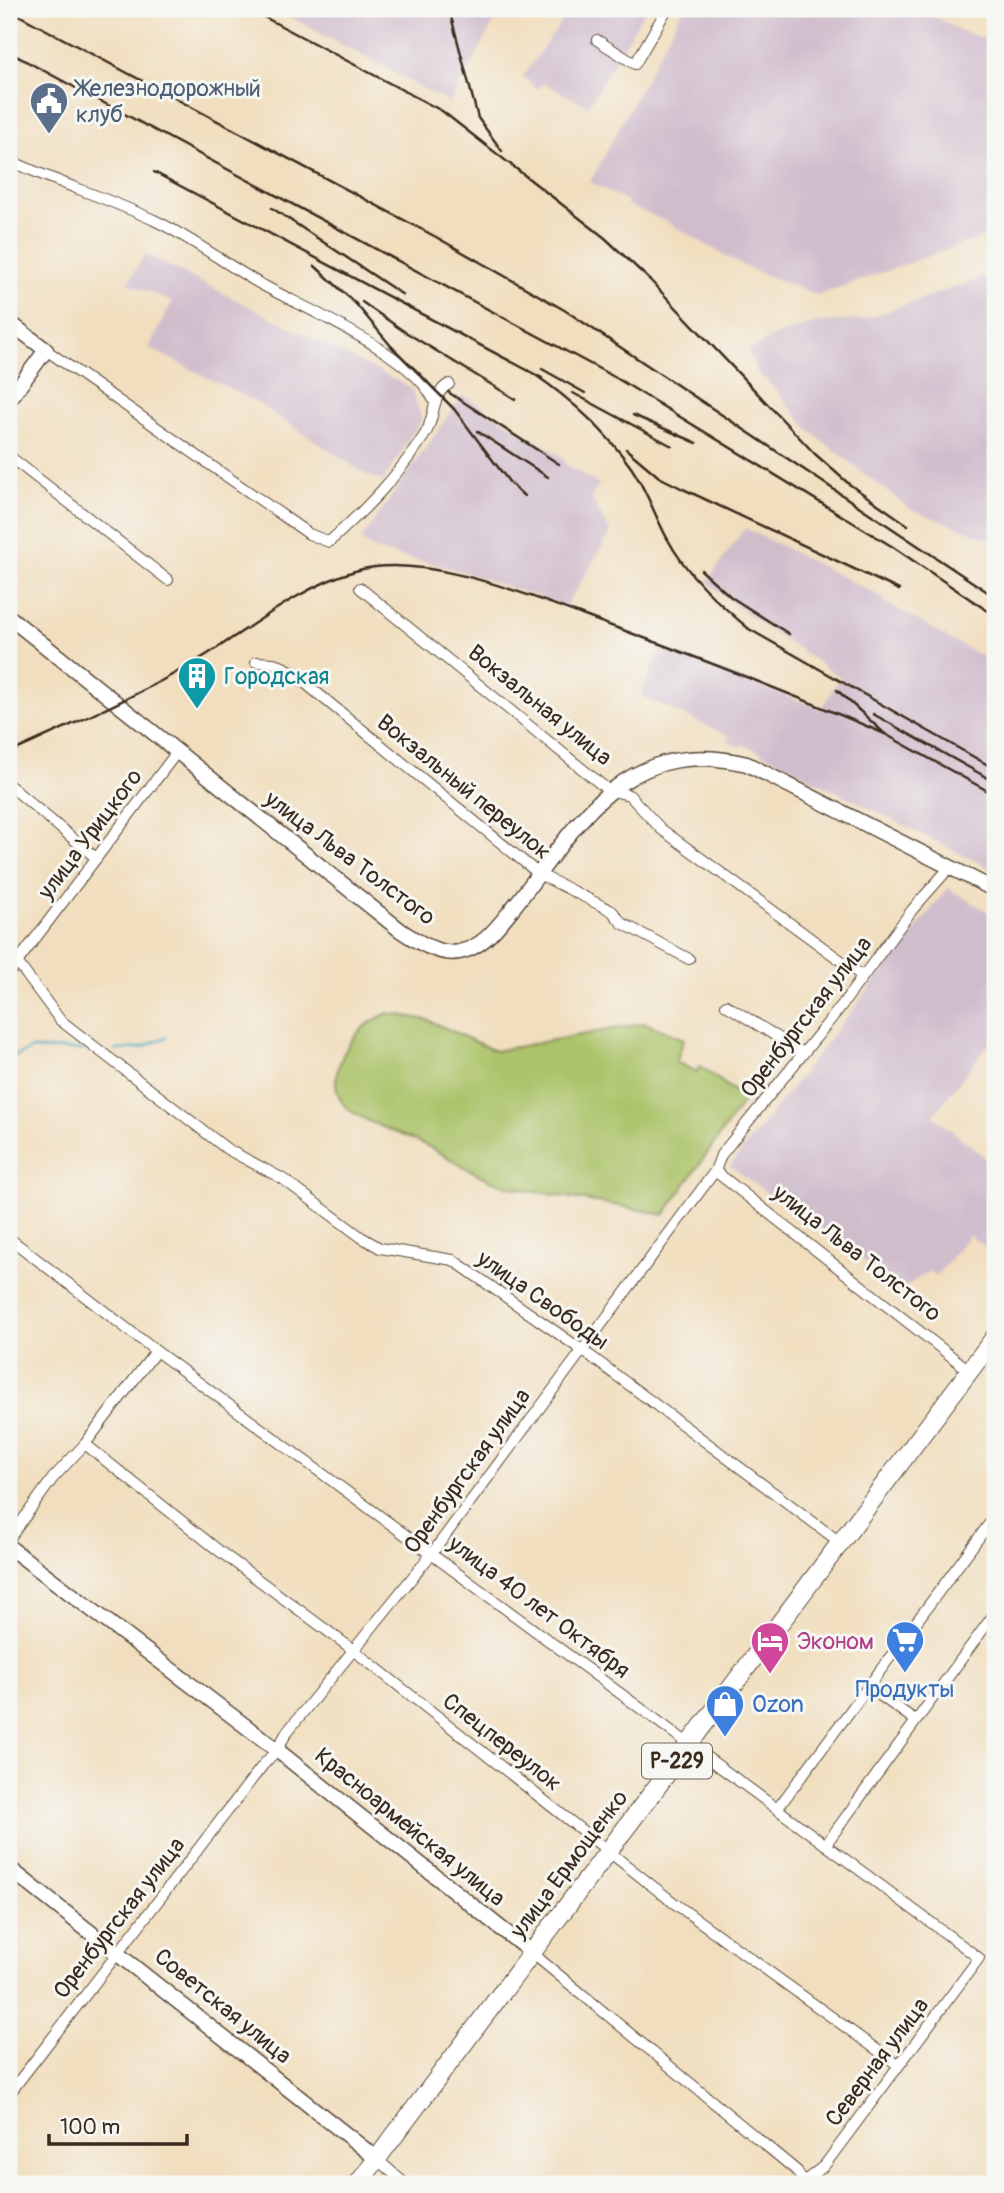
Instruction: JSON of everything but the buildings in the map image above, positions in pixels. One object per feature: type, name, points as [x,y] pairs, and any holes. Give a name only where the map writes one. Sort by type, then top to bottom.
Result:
[{"type":"highway","name":"улица Ермощенко","points":[[358,2184],[995,1337]]},
{"type":"street","points":[[597,40],[635,64],[667,9]]},
{"type":"street","points":[[9,160],[158,222],[259,283],[370,343],[415,377],[432,395],[435,403]]},
{"type":"street","points":[[9,322],[309,534],[329,542],[394,480],[427,433],[435,403],[443,388],[449,384]]},
{"type":"street","points":[[9,400],[47,350]]},
{"type":"street","points":[[9,456],[168,580]]},
{"type":"street","name":"Вокзальная улица","points":[[360,588],[608,790],[629,795],[660,829],[862,976]]},
{"type":"street","name":"улица Льва Толстого","points":[[9,617],[400,930],[445,952],[459,953],[484,940],[576,825],[608,790],[646,768],[692,758],[716,757],[747,764],[995,890]]},
{"type":"street","name":"Вокзальный переулок","points":[[256,662],[274,663],[289,670],[539,874],[612,911],[622,923],[689,959]]},
{"type":"street","name":"улица Урицкого","points":[[9,973],[177,752]]},
{"type":"street","points":[[9,785],[96,858]]},
{"type":"street","name":"Оренбургская улица","points":[[9,2094],[117,1951],[263,1765],[278,1750],[287,1732],[433,1552],[715,1171],[721,1155],[950,867]]},
{"type":"street","name":"улица Свободы","points":[[17,962],[60,1020],[227,1149],[284,1179],[360,1237],[380,1248],[453,1260],[580,1350],[841,1543]]},
{"type":"street","points":[[726,1005],[803,1053]]},
{"type":"street","name":"улица Льва Толстого","points":[[715,1171],[970,1371]]},
{"type":"street","name":"улица 40 лет Октября","points":[[9,1238],[156,1351],[433,1552],[979,1958]]},
{"type":"street","points":[[9,1539],[52,1478],[85,1444],[156,1351]]},
{"type":"street","name":"Спецпереулок","points":[[85,1444],[218,1550],[352,1649],[674,1903],[898,2065]]},
{"type":"street","points":[[778,1808],[995,1516]]},
{"type":"street","name":"Красноармейская улица","points":[[9,1547],[278,1750],[532,1953],[797,2171],[802,2183]]},
{"type":"street","points":[[826,1844],[995,1613]]},
{"type":"street","points":[[868,1687],[915,1720]]},
{"type":"street","name":"Советская улица","points":[[9,1868],[117,1951],[405,2184]]},
{"type":"street","name":"Северная улица","points":[[802,2183],[824,2166],[979,1958]]},
{"type":"shaded area","points":[[275,9],[501,9],[450,103]]},
{"type":"shaded area","points":[[571,9],[646,9],[588,106],[545,84],[537,89],[523,76]]},
{"type":"shaded area","points":[[683,9],[921,9],[959,30],[995,43],[995,233],[818,295],[747,268],[661,219],[627,205],[628,202],[590,182]]},
{"type":"shaded area","points":[[145,254],[411,388],[422,419],[383,481],[365,474],[256,402],[149,348],[172,302],[128,283]]},
{"type":"shaded area","points":[[995,273],[995,541],[910,509],[811,432],[767,380],[759,375],[748,351],[778,334],[820,322],[865,319]]},
{"type":"shaded area","points":[[463,395],[562,457],[565,464],[599,484],[591,498],[611,533],[566,606],[454,569],[374,550],[361,540]]},
{"type":"shaded area","points":[[745,528],[884,598],[883,601],[995,664],[995,871],[788,765],[742,744],[740,747],[727,741],[729,736],[640,695],[662,648],[821,709],[840,677],[745,613],[707,582]]},
{"type":"shaded area","points":[[948,888],[995,916],[995,1036],[933,1116],[995,1165],[995,1255],[969,1235],[936,1277],[929,1271],[902,1289],[791,1206],[789,1209],[730,1166]]},
{"type":"green space","points":[[388,1013],[428,1020],[495,1051],[645,1023],[684,1039],[676,1062],[697,1072],[700,1066],[745,1099],[664,1215],[512,1187],[467,1169],[425,1145],[370,1121],[344,1105],[337,1091],[336,1081],[343,1055],[358,1033]]},
{"type":"waterway","points":[[116,1050],[140,1048],[166,1037]]},
{"type":"waterway","points":[[9,1059],[31,1049],[84,1050]]},
{"type":"railway","points":[[249,9],[442,111],[605,238],[649,279],[815,454],[849,484],[908,525]]},
{"type":"railway","points":[[449,9],[478,118],[502,151]]},
{"type":"railway","points":[[9,10],[436,237],[566,311],[995,597]]},
{"type":"railway","points":[[9,52],[618,379],[893,547],[995,616]]},
{"type":"railway","points":[[154,172],[542,378]]},
{"type":"railway","points":[[272,208],[403,295]]},
{"type":"railway","points":[[315,266],[356,304],[391,346],[454,409],[510,483],[524,496]]},
{"type":"railway","points":[[362,302],[402,330],[515,399]]},
{"type":"railway","points":[[542,369],[585,393]]},
{"type":"railway","points":[[534,374],[574,405],[620,452],[636,474],[667,538],[683,564],[737,619],[749,629],[995,769]]},
{"type":"railway","points":[[448,392],[559,464]]},
{"type":"railway","points":[[573,393],[672,446]]},
{"type":"railway","points":[[633,415],[697,443]]},
{"type":"railway","points":[[477,431],[548,477]]},
{"type":"railway","points":[[626,449],[659,477],[899,590]]},
{"type":"railway","points":[[9,753],[152,686],[314,587],[355,571],[384,566],[417,567],[452,573],[524,594],[720,667],[885,734]]},
{"type":"railway","points":[[701,570],[731,597],[789,634]]},
{"type":"railway","points":[[837,690],[885,734],[995,795]]},
{"type":"railway","points":[[873,714],[995,782]]},
{"type":"place","name":"Железнодорожный клуб","points":[[49,135]]},
{"type":"place","name":"Городская","points":[[197,710]]},
{"type":"place","name":"Продукты","points":[[905,1674]]},
{"type":"place","name":"Эконом","points":[[770,1675]]},
{"type":"place","name":"Ozon","points":[[725,1738]]}]
